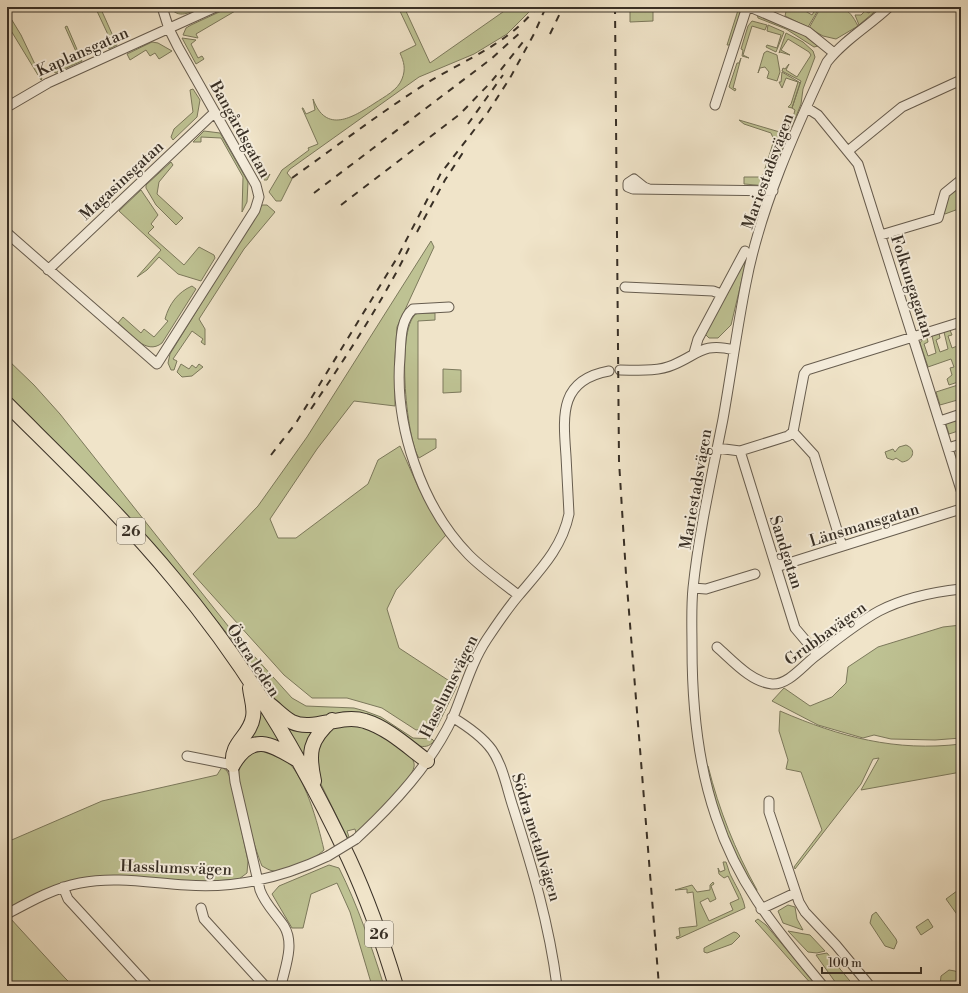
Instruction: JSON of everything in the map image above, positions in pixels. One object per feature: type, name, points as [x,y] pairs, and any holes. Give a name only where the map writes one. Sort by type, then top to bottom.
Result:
[{"type":"highway","name":"Östra leden","points":[[7,404],[126,525],[174,578],[213,628],[249,680],[298,760],[350,860],[381,938],[396,986]]},
{"type":"highway","points":[[233,765],[232,756],[234,750],[249,729],[253,717],[254,705],[249,680]]},
{"type":"highway","points":[[260,697],[293,722],[310,725],[332,720],[354,718],[370,723],[381,728],[427,762]]},
{"type":"highway","points":[[317,795],[311,766],[312,745],[320,730],[332,720]]},
{"type":"highway","points":[[233,765],[242,752],[248,748],[262,744],[278,748],[298,760]]},
{"type":"street","name":"Bangårdsgatan","points":[[48,270],[157,364],[203,289],[255,210],[259,197],[256,185],[169,28],[162,7]]},
{"type":"street","name":"Kaplansgatan","points":[[7,107],[48,83],[216,7]]},
{"type":"street","points":[[715,105],[748,7],[808,32],[834,53]]},
{"type":"street","name":"Mariestadsvägen","points":[[823,986],[778,933],[761,909],[730,853],[716,817],[704,774],[694,719],[692,681],[693,588],[706,503],[752,257],[773,191],[796,131],[827,62],[834,53],[889,7]]},
{"type":"street","points":[[848,151],[902,107],[961,80]]},
{"type":"street","name":"Folkungagatan","points":[[807,108],[818,114],[858,164],[948,448],[959,475],[961,490]]},
{"type":"street","name":"Magasinsgatan","points":[[48,270],[215,112]]},
{"type":"street","points":[[881,235],[938,218],[945,193],[961,180]]},
{"type":"street","points":[[650,189],[773,191]]},
{"type":"street","points":[[7,233],[48,270]]},
{"type":"street","points":[[694,353],[698,339],[745,251]]},
{"type":"street","points":[[625,287],[713,291],[721,294]]},
{"type":"street","points":[[449,307],[413,309],[406,317],[402,332],[400,362],[400,400],[405,437],[423,486],[449,529],[469,555],[518,595]]},
{"type":"street","points":[[717,448],[740,452],[788,436],[793,432],[806,371],[961,322]]},
{"type":"street","points":[[620,370],[654,370],[672,365],[707,347],[718,346],[734,350]]},
{"type":"street","name":"Hasslumsvägen","points":[[7,914],[63,887],[81,883],[117,880],[188,885],[240,884],[258,881],[292,872],[328,856],[356,839],[419,778],[452,717],[481,648],[518,595],[557,548],[566,530],[569,514],[564,417],[567,399],[576,386],[588,377],[609,371]]},
{"type":"street","points":[[940,421],[961,414]]},
{"type":"street","points":[[793,432],[814,455],[842,546]]},
{"type":"street","points":[[948,448],[961,444]]},
{"type":"street","name":"Sandgatan","points":[[740,452],[795,628],[817,654]]},
{"type":"street","name":"Länsmansgatan","points":[[776,567],[961,509]]},
{"type":"street","points":[[693,588],[706,589],[755,574]]},
{"type":"street","name":"Grubbavägen","points":[[717,647],[743,670],[761,681],[772,684],[780,683],[788,679],[817,654],[879,611],[907,600],[961,589]]},
{"type":"street","name":"Södra metallvägen","points":[[452,717],[474,732],[486,743],[499,764],[544,910],[557,986]]},
{"type":"street","points":[[187,756],[233,765],[235,782],[258,881],[265,902],[289,936],[289,948],[281,986]]},
{"type":"street","points":[[769,801],[769,812],[791,876],[795,893],[805,912],[836,944],[870,986]]},
{"type":"street","points":[[63,887],[68,899],[148,986]]},
{"type":"street","points":[[761,909],[795,893]]},
{"type":"street","points":[[201,908],[204,919],[265,986]]},
{"type":"green space","points":[[100,7],[117,45],[109,49],[106,43],[111,41],[96,9]]},
{"type":"green space","points":[[170,7],[202,7],[189,13],[181,14],[173,11]]},
{"type":"green space","points":[[230,7],[242,7],[196,34],[198,38],[183,35],[186,28],[191,25]]},
{"type":"green space","points":[[398,7],[404,7],[430,63],[510,7],[534,7],[507,34],[474,54],[419,77],[290,169],[287,173],[292,179],[281,201],[276,201],[269,192],[282,170],[309,150],[308,148],[318,144],[302,108],[306,114],[315,110],[313,99],[318,110],[332,120],[349,118],[390,93],[400,83],[404,69],[400,53],[416,45]]},
{"type":"green space","points":[[630,7],[653,7],[653,21],[630,22]]},
{"type":"green space","points":[[739,7],[742,7],[731,45],[727,45]]},
{"type":"green space","points":[[787,7],[802,9],[812,15],[817,7],[820,7],[808,27],[785,16]]},
{"type":"green space","points":[[821,7],[844,9],[851,15],[858,26],[836,39],[823,36],[809,28]]},
{"type":"green space","points":[[873,7],[880,7],[859,25],[855,15],[861,15],[865,11],[869,13]]},
{"type":"green space","points":[[7,12],[21,35],[42,79],[41,80],[10,29],[7,31]]},
{"type":"green space","points":[[757,14],[801,33],[818,46],[814,47],[786,29],[758,18]]},
{"type":"green space","points":[[752,21],[767,25],[765,30],[752,26],[743,55],[749,58],[742,56],[743,50],[741,49],[748,26]]},
{"type":"green space","points":[[768,25],[784,32],[776,52],[766,47],[767,45],[777,48],[781,35],[767,31]]},
{"type":"green space","points":[[67,26],[82,61],[55,73],[53,67],[78,56],[65,27]]},
{"type":"green space","points":[[786,33],[803,42],[813,51],[815,57],[803,89],[801,104],[768,186],[744,184],[744,177],[760,177],[763,175],[774,140],[771,133],[744,124],[739,120],[783,133],[787,120],[792,121],[795,110],[792,108],[801,81],[782,71],[783,68],[785,69],[789,64],[786,70],[797,77],[811,55],[809,52],[788,39],[781,50],[790,55],[779,53]]},
{"type":"green space","points":[[182,38],[196,40],[191,44],[198,58],[202,56],[204,59],[196,64]]},
{"type":"green space","points":[[152,42],[158,43],[172,51],[159,59],[155,53],[150,56],[146,50],[130,60],[127,54]]},
{"type":"green space","points":[[767,51],[777,55],[780,72],[777,81],[767,78],[769,72],[765,67],[760,68],[758,73],[764,53]]},
{"type":"green space","points":[[741,58],[733,88],[736,89],[735,91],[729,87],[737,63],[739,63]]},
{"type":"green space","points":[[782,72],[800,83],[792,108],[788,107],[791,104],[798,82],[786,78],[782,88],[779,82],[781,82]]},
{"type":"green space","points":[[193,89],[200,100],[197,117],[173,140],[171,137],[174,129],[193,112],[190,90]]},
{"type":"green space","points":[[204,131],[220,133],[248,182],[247,202],[242,212],[243,177],[221,138],[201,137],[201,142],[193,142]]},
{"type":"green space","points":[[242,135],[247,135],[245,142],[264,176],[267,177],[270,174],[267,180],[264,180],[239,138]]},
{"type":"green space","points":[[171,162],[173,165],[159,182],[157,194],[183,218],[176,225],[156,205],[146,188],[146,185]]},
{"type":"green space","points":[[961,185],[961,208],[945,214],[943,212],[948,196]]},
{"type":"green space","points":[[141,190],[158,215],[151,224],[154,227],[148,233],[184,265],[199,247],[214,255],[215,258],[201,281],[178,274],[159,257],[147,270],[137,277],[161,250],[119,211]]},
{"type":"green space","points":[[262,205],[267,205],[275,212],[244,249],[199,319],[205,329],[205,345],[201,342],[203,339],[192,331],[173,359],[177,361],[174,370],[171,370],[168,363],[170,354]]},
{"type":"green space","points":[[431,241],[434,247],[397,327],[395,357],[395,406],[354,401],[317,449],[270,519],[278,538],[296,538],[368,484],[378,460],[400,446],[419,489],[446,535],[396,590],[387,609],[399,648],[457,686],[437,727],[416,730],[382,708],[347,698],[312,698],[284,675],[193,574],[258,506],[307,437]]},
{"type":"green space","points":[[748,254],[731,325],[718,338],[709,338],[704,333]]},
{"type":"green space","points":[[192,286],[196,289],[162,343],[156,346],[150,347],[138,342],[118,323],[123,317],[141,333],[144,329],[154,337],[168,321],[165,319],[169,308],[175,299],[178,295]]},
{"type":"green space","points":[[418,313],[435,313],[435,320],[418,321],[418,439],[436,439],[436,448],[419,458],[414,447],[410,429],[405,382],[407,337],[411,321]]},
{"type":"green space","points":[[961,326],[961,381],[949,385],[947,379],[952,375],[950,368],[954,367],[951,359],[928,367],[920,343],[927,337],[928,342],[924,344],[928,356],[936,353],[932,336],[939,333],[940,338],[936,340],[940,352],[948,349],[944,332],[950,330],[952,335],[948,336],[952,348],[960,345],[956,328]]},
{"type":"green space","points":[[7,359],[34,385],[60,414],[236,636],[292,698],[306,706],[354,708],[365,711],[381,717],[413,738],[432,739],[434,741],[427,746],[418,746],[361,713],[344,712],[301,721],[275,705],[230,637],[151,541],[7,395]]},
{"type":"green space","points":[[181,364],[189,369],[192,365],[196,368],[199,364],[203,367],[192,376],[182,377],[177,372]]},
{"type":"green space","points":[[443,369],[461,370],[461,392],[443,393]]},
{"type":"green space","points":[[961,384],[961,399],[940,405],[936,392]]},
{"type":"green space","points":[[961,416],[961,430],[949,434],[945,421]]},
{"type":"green space","points":[[906,445],[910,447],[913,452],[909,460],[902,462],[896,458],[893,460],[887,458],[885,452],[893,449],[895,452],[899,447]]},
{"type":"green space","points":[[961,625],[961,738],[935,740],[891,739],[874,735],[863,738],[818,725],[772,701],[784,688],[810,706],[832,697],[846,683],[848,667],[878,647],[943,627]]},
{"type":"green space","points":[[256,704],[281,743],[235,753]]},
{"type":"green space","points":[[780,711],[824,728],[869,740],[914,746],[961,744],[961,772],[861,790],[879,758],[873,759],[861,784],[795,869],[794,867],[822,830],[801,772],[786,769],[788,760],[779,731]]},
{"type":"green space","points":[[280,718],[320,726],[308,765]]},
{"type":"green space","points":[[361,724],[391,740],[411,757],[414,763],[409,778],[402,787],[362,829],[356,833],[355,829],[347,831],[349,837],[348,839],[316,774],[313,763],[327,728]]},
{"type":"green space","points":[[257,747],[274,752],[283,757],[298,775],[310,800],[324,850],[307,862],[287,870],[272,871],[262,866],[254,845],[242,796],[239,769],[241,761],[246,755]]},
{"type":"green space","points":[[708,766],[728,830],[757,890],[756,892],[730,844],[717,808]]},
{"type":"green space","points":[[222,767],[227,771],[230,777],[248,861],[247,873],[239,879],[204,882],[104,877],[7,909],[7,842],[102,801],[217,775]]},
{"type":"green space","points":[[723,862],[726,862],[745,908],[677,939],[676,937],[680,936],[679,928],[697,926],[693,892],[687,893],[687,889],[675,890],[692,885],[697,892],[710,890],[710,885],[713,882],[714,884],[711,886],[716,899],[710,902],[708,898],[700,902],[709,921],[733,910],[730,903],[739,899],[728,876],[724,878],[719,874],[718,868],[720,872],[725,870]]},
{"type":"green space","points":[[329,865],[339,868],[346,882],[364,926],[384,986],[372,986],[350,912],[337,883],[311,894],[303,928],[292,928],[272,894],[279,886]]},
{"type":"green space","points":[[961,888],[961,920],[946,899]]},
{"type":"green space","points":[[788,905],[795,907],[797,919],[803,930],[783,923],[778,911]]},
{"type":"green space","points":[[876,912],[896,939],[897,942],[894,949],[885,946],[870,923],[872,915]]},
{"type":"green space","points":[[10,918],[73,986],[7,986],[7,920]]},
{"type":"green space","points":[[758,919],[766,925],[817,986],[813,986],[755,921]]},
{"type":"green space","points":[[928,919],[933,927],[921,935],[916,927]]},
{"type":"green space","points":[[788,931],[810,935],[825,951],[817,953],[808,952]]},
{"type":"green space","points":[[734,932],[740,936],[732,944],[707,953],[704,952],[704,948]]},
{"type":"green space","points":[[827,953],[854,986],[838,986],[816,955]]},
{"type":"green space","points":[[949,970],[955,971],[961,975],[961,986],[940,986],[941,976]]},
{"type":"railway","points":[[292,178],[410,94],[500,41],[526,20],[537,7]]},
{"type":"railway","points":[[271,455],[296,423],[397,258],[441,173],[488,112],[510,78],[534,34],[546,7]]},
{"type":"railway","points":[[550,34],[563,7]]},
{"type":"railway","points":[[615,7],[619,461],[626,574],[659,986]]},
{"type":"railway","points":[[314,193],[491,59],[523,30]]},
{"type":"railway","points":[[341,205],[460,114],[491,82],[527,37]]},
{"type":"railway","points":[[468,124],[503,75]]},
{"type":"railway","points":[[417,232],[445,180],[464,151]]},
{"type":"railway","points":[[311,409],[375,310],[409,248]]}]
